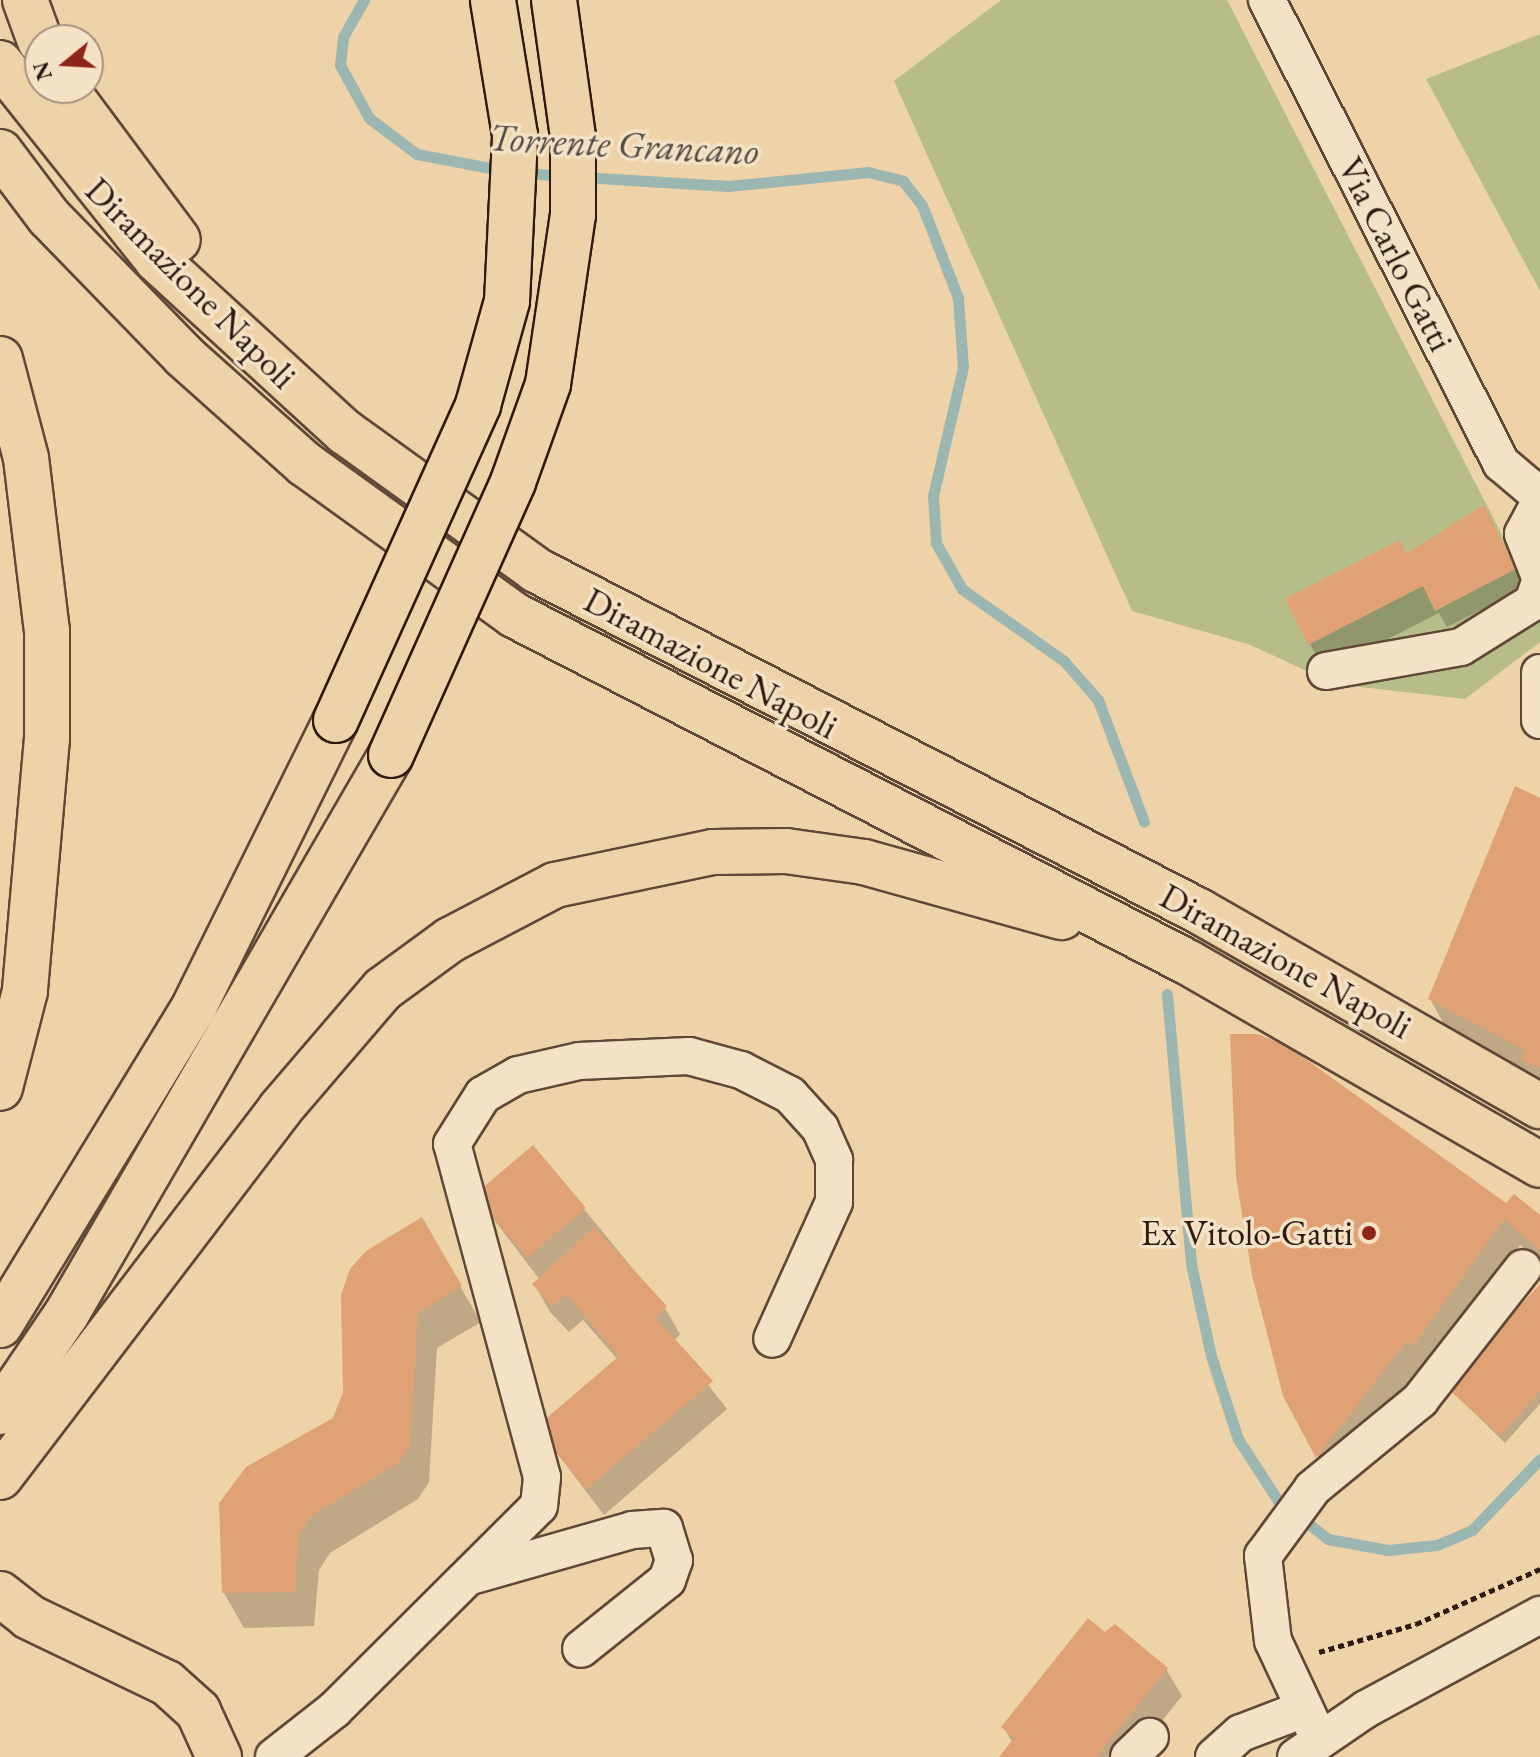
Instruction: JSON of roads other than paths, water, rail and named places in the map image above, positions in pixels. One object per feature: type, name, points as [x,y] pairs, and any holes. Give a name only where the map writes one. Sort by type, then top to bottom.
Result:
[{"type":"main road","points":[[25,0],[34,24]]},
{"type":"main road","points":[[0,1325],[195,1005],[336,720],[478,405],[507,301],[515,135],[493,0]]},
{"type":"main road","points":[[0,1412],[66,1315],[391,755],[507,497],[548,384],[573,215],[573,137],[554,0]]},
{"type":"main road","name":"Diramazione Napoli","points":[[0,63],[157,260],[283,379],[401,476],[536,570],[1199,911],[1540,1106]]},
{"type":"main road","points":[[77,104],[283,379]]},
{"type":"main road","name":"Diramazione Napoli","points":[[0,152],[49,217],[184,356],[305,464],[514,615],[1137,936],[1540,1165]]},
{"type":"main road","points":[[0,359],[26,458],[47,661],[41,847],[25,991],[0,1088]]},
{"type":"main road","points":[[0,1477],[280,1109],[383,989],[450,940],[555,885],[713,852],[786,851],[864,862],[1137,936]]},
{"type":"main road","points":[[6,1599],[167,1683],[198,1711],[219,1757]]},
{"type":"street","name":"Via Carlo Gatti","points":[[1267,0],[1501,463],[1540,496]]},
{"type":"street","points":[[1326,671],[1461,647],[1533,602],[1540,580],[1523,534],[1540,502]]},
{"type":"street","points":[[1540,673],[1540,720]]},
{"type":"street","points":[[274,1757],[334,1710],[539,1506],[542,1477],[452,1144],[483,1095],[518,1075],[579,1061],[689,1056],[741,1070],[790,1095],[829,1149],[834,1202],[772,1339]]},
{"type":"street","points":[[1306,1735],[1263,1597],[1263,1556],[1313,1488],[1420,1400],[1523,1268]]},
{"type":"street","points":[[471,1576],[632,1530],[664,1528],[674,1560],[667,1580],[581,1649]]},
{"type":"street","points":[[1214,1757],[1241,1733],[1306,1735],[1540,1615]]},
{"type":"waterway","name":"Torrente Grancano","points":[[364,0],[343,37],[340,65],[369,118],[417,154],[506,171]]},
{"type":"waterway","name":"Torrente Grancano","points":[[583,177],[728,186],[868,172],[903,181],[922,205],[958,298],[963,367],[933,496],[936,543],[962,589],[1064,661],[1098,700],[1144,822]]},
{"type":"waterway","name":"Torrente Grancano","points":[[523,173],[566,176]]},
{"type":"waterway","name":"Torrente Grancano","points":[[1167,994],[1191,1264],[1211,1356],[1238,1439],[1277,1499],[1328,1539],[1388,1550],[1437,1545],[1472,1530],[1540,1459]]},
{"type":"place","name":"Ex Vitolo-Gatti","points":[[1369,1233]]}]
